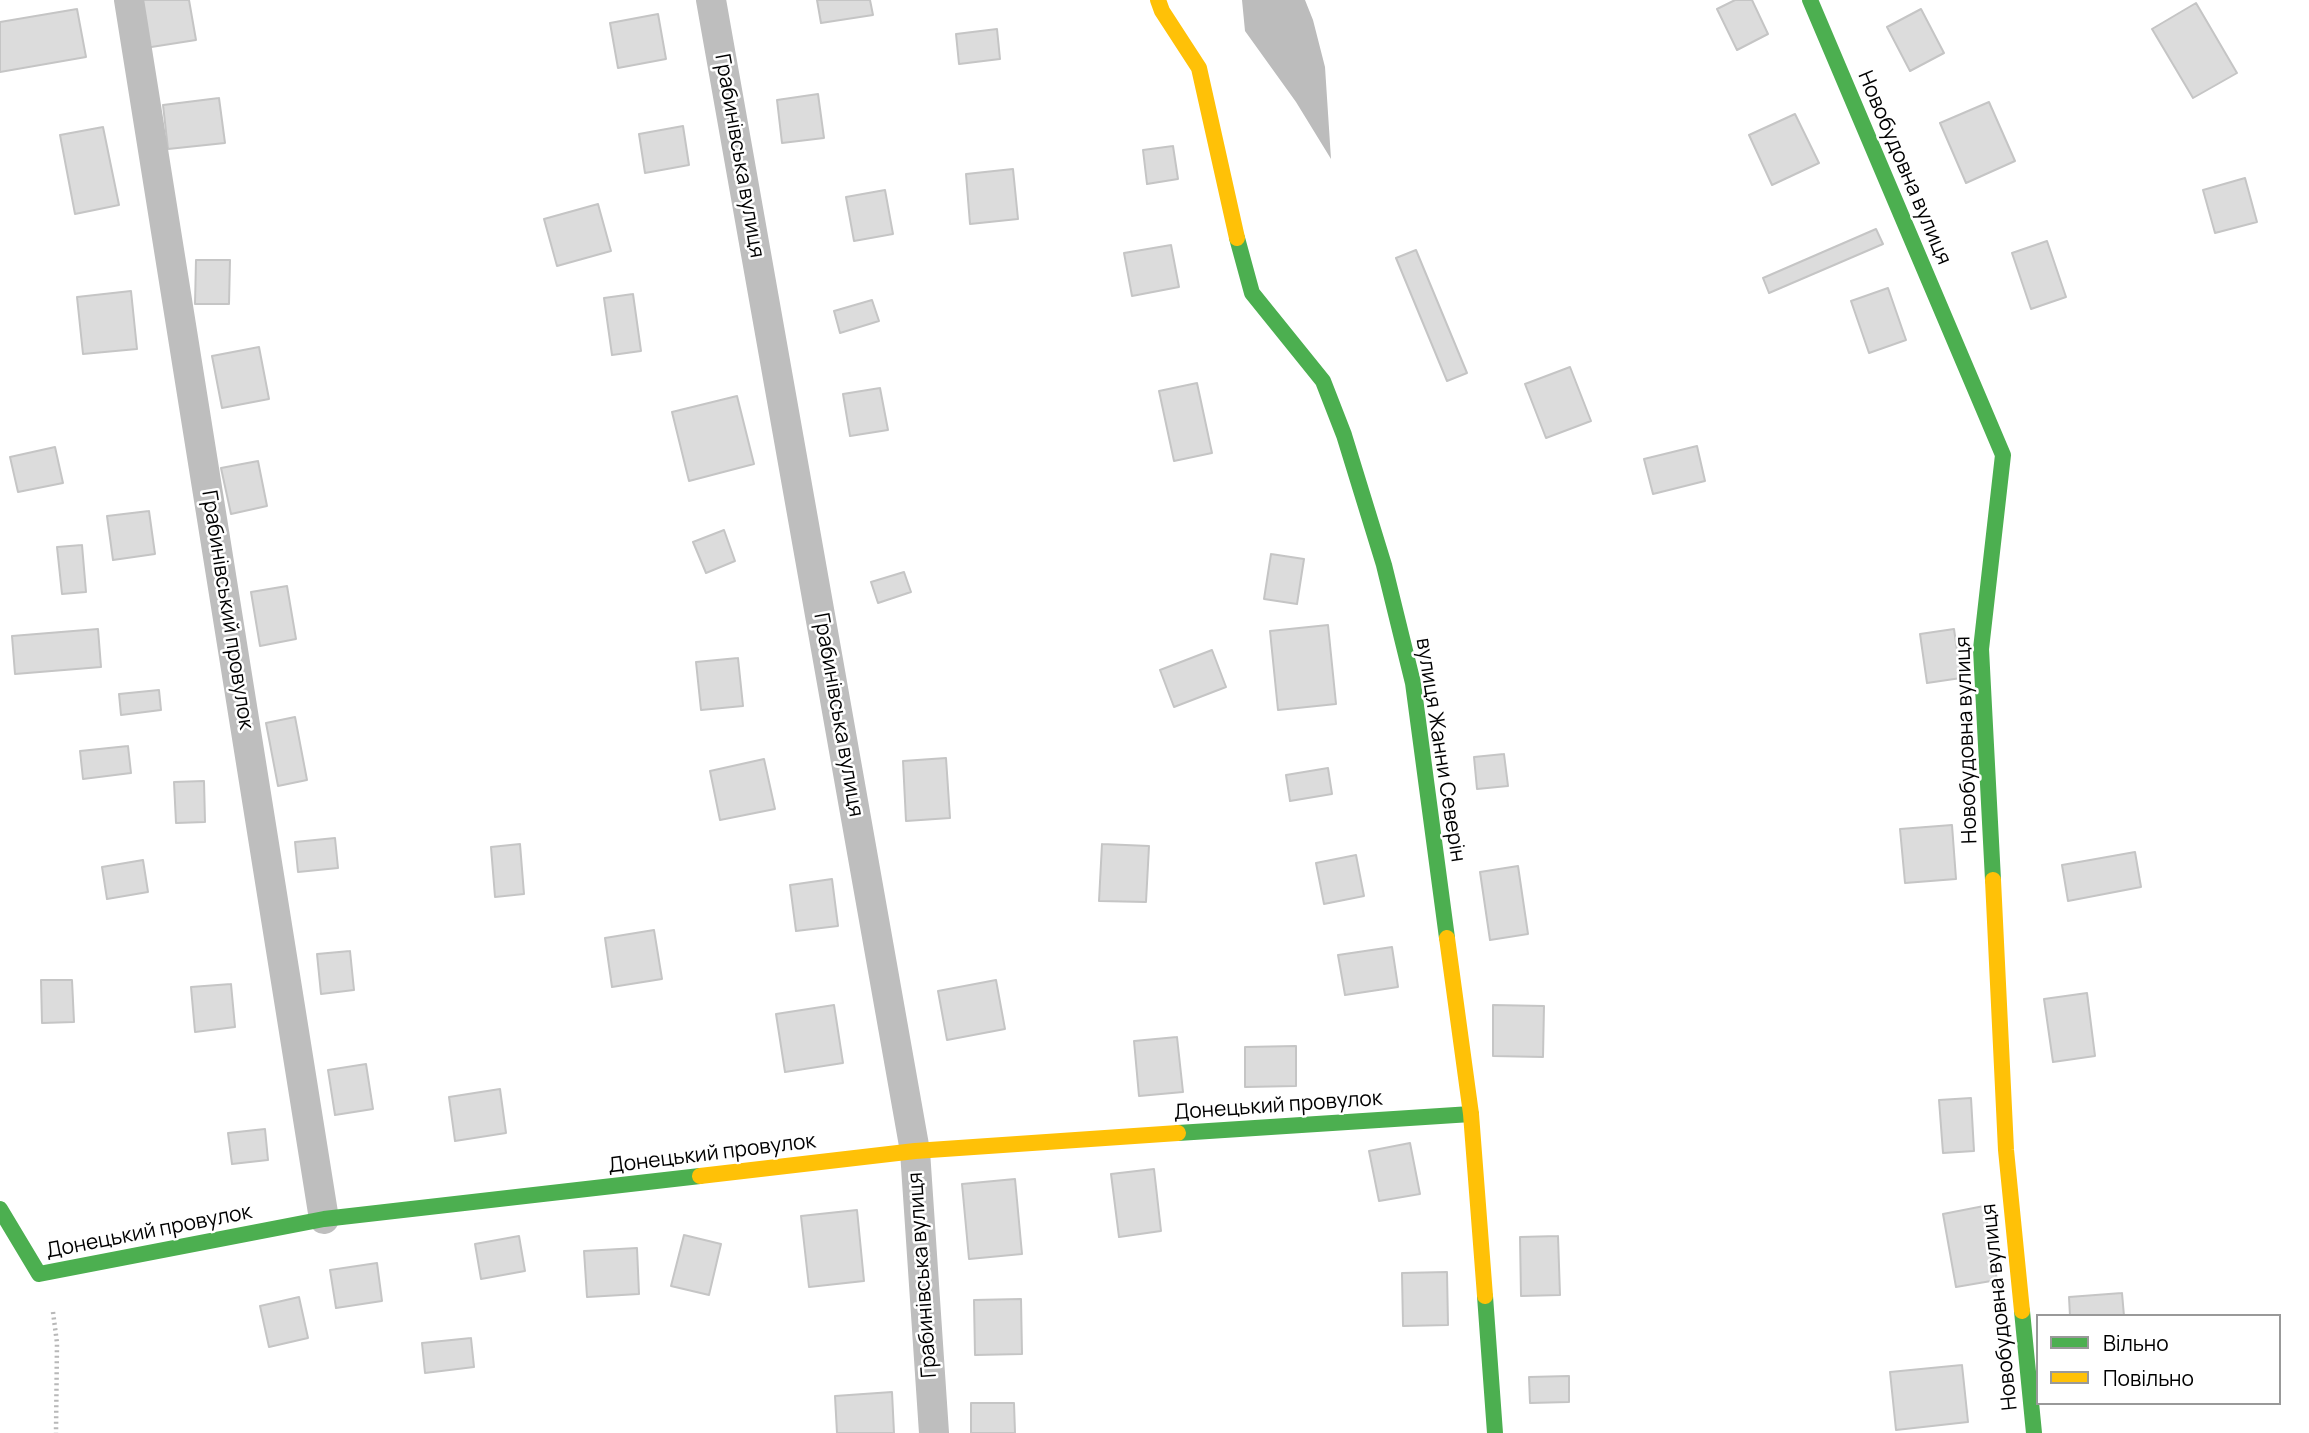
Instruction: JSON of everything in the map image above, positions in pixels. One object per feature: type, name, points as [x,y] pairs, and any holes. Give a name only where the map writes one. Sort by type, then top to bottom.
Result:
[{"type":"street","name":"Грабинівський провулок","points":[[129,0],[324,1219]]},
{"type":"street","name":"Грабинівська вулиця","points":[[712,0],[915,1152],[934,1433]]},
{"type":"street","name":"вулиця Жанни Северін","points":[[1158,0],[1162,12],[1199,68],[1240,254],[1252,293],[1323,381],[1344,435],[1384,565],[1413,683],[1471,1114],[1495,1433]]},
{"type":"street","name":"Новобудовна вулиця","points":[[1810,0],[2003,455],[1981,649],[2006,1150],[2034,1433]]},
{"type":"street","name":"Донецький провулок","points":[[0,1209],[39,1274],[324,1219],[915,1152],[1471,1114]]},
{"type":"path","points":[[48,1272],[57,1343],[56,1433]]},
{"type":"shaded area","points":[[1242,0],[1305,0],[1325,67],[1331,159],[1296,102],[1245,31]]},
{"type":"building","points":[[137,0],[189,0],[196,40],[145,48]]},
{"type":"building","points":[[817,0],[870,0],[873,15],[821,23]]},
{"type":"building","points":[[1735,0],[1752,0],[1768,34],[1737,50],[1717,9]]},
{"type":"building","points":[[2196,3],[2237,73],[2193,98],[2152,29]]},
{"type":"building","points":[[77,9],[86,57],[0,72],[0,22]]},
{"type":"building","points":[[1921,9],[1944,53],[1910,71],[1887,27]]},
{"type":"building","points":[[658,14],[666,59],[618,68],[610,23]]},
{"type":"building","points":[[997,29],[1000,59],[959,64],[956,34]]},
{"type":"building","points":[[818,94],[824,138],[782,143],[777,100]]},
{"type":"building","points":[[219,98],[225,143],[168,149],[163,105]]},
{"type":"building","points":[[1989,102],[2015,161],[1966,183],[1940,123]]},
{"type":"building","points":[[1795,114],[1819,163],[1772,185],[1749,135]]},
{"type":"building","points":[[683,126],[689,165],[645,173],[639,134]]},
{"type":"building","points":[[103,127],[119,205],[75,214],[60,135]]},
{"type":"building","points":[[1173,146],[1178,179],[1147,184],[1143,150]]},
{"type":"building","points":[[1013,169],[1018,219],[970,224],[966,174]]},
{"type":"building","points":[[2245,178],[2257,222],[2215,233],[2203,190]]},
{"type":"building","points":[[885,190],[893,234],[854,241],[846,197]]},
{"type":"building","points":[[598,204],[611,251],[557,266],[544,219]]},
{"type":"building","points":[[1876,229],[1883,244],[1769,293],[1763,278]]},
{"type":"building","points":[[2047,241],[2066,297],[2031,309],[2012,253]]},
{"type":"building","points":[[1171,245],[1179,287],[1132,296],[1124,253]]},
{"type":"building","points":[[1416,250],[1467,373],[1447,381],[1396,258]]},
{"type":"building","points":[[196,260],[230,260],[229,304],[195,304]]},
{"type":"building","points":[[1888,288],[1906,340],[1869,353],[1851,301]]},
{"type":"building","points":[[131,291],[137,349],[83,354],[77,297]]},
{"type":"building","points":[[633,294],[641,351],[612,355],[604,298]]},
{"type":"building","points":[[872,300],[879,321],[840,333],[834,311]]},
{"type":"building","points":[[259,347],[269,399],[222,408],[212,356]]},
{"type":"building","points":[[1570,367],[1591,421],[1546,438],[1525,384]]},
{"type":"building","points":[[1197,383],[1212,453],[1174,461],[1159,391]]},
{"type":"building","points":[[880,388],[888,430],[850,436],[843,394]]},
{"type":"building","points":[[737,396],[754,464],[689,481],[672,412]]},
{"type":"building","points":[[1697,446],[1705,481],[1653,494],[1644,459]]},
{"type":"building","points":[[55,447],[63,483],[18,492],[10,457]]},
{"type":"building","points":[[258,461],[267,506],[231,514],[221,468]]},
{"type":"building","points":[[149,511],[155,554],[113,560],[107,516]]},
{"type":"building","points":[[724,530],[735,561],[706,573],[693,542]]},
{"type":"building","points":[[82,545],[86,592],[62,594],[57,547]]},
{"type":"building","points":[[1271,554],[1304,559],[1297,604],[1264,599]]},
{"type":"building","points":[[904,572],[911,592],[878,603],[871,582]]},
{"type":"building","points":[[287,586],[296,639],[260,646],[251,592]]},
{"type":"building","points":[[1328,625],[1336,704],[1278,710],[1270,631]]},
{"type":"building","points":[[98,629],[101,667],[15,674],[12,636]]},
{"type":"building","points":[[1954,629],[1961,678],[1927,683],[1920,634]]},
{"type":"building","points":[[1212,650],[1226,687],[1174,707],[1160,670]]},
{"type":"building","points":[[738,658],[743,706],[701,710],[696,662]]},
{"type":"building","points":[[159,690],[161,710],[121,715],[119,694]]},
{"type":"building","points":[[295,717],[307,780],[278,786],[266,723]]},
{"type":"building","points":[[128,746],[131,773],[83,779],[80,751]]},
{"type":"building","points":[[1504,754],[1508,786],[1477,789],[1474,757]]},
{"type":"building","points":[[946,758],[950,818],[906,821],[903,761]]},
{"type":"building","points":[[764,759],[775,809],[720,820],[710,771]]},
{"type":"building","points":[[1328,768],[1332,794],[1290,801],[1286,775]]},
{"type":"building","points":[[204,781],[205,822],[176,823],[174,782]]},
{"type":"building","points":[[1952,825],[1956,879],[1905,883],[1900,829]]},
{"type":"building","points":[[335,838],[338,868],[298,872],[295,842]]},
{"type":"building","points":[[520,844],[524,894],[495,897],[491,847]]},
{"type":"building","points":[[1102,844],[1149,846],[1146,902],[1099,901]]},
{"type":"building","points":[[2135,852],[2141,887],[2068,901],[2062,865]]},
{"type":"building","points":[[1356,855],[1364,896],[1324,904],[1316,863]]},
{"type":"building","points":[[143,860],[148,892],[107,899],[102,867]]},
{"type":"building","points":[[1518,866],[1528,934],[1490,940],[1480,872]]},
{"type":"building","points":[[832,879],[838,926],[796,931],[790,885]]},
{"type":"building","points":[[654,930],[662,979],[612,987],[605,938]]},
{"type":"building","points":[[1392,947],[1398,987],[1345,995],[1338,955]]},
{"type":"building","points":[[350,951],[354,990],[321,994],[317,954]]},
{"type":"building","points":[[41,980],[72,980],[74,1022],[42,1023]]},
{"type":"building","points":[[996,980],[1005,1029],[947,1040],[938,991]]},
{"type":"building","points":[[231,984],[235,1027],[195,1032],[191,987]]},
{"type":"building","points":[[2087,993],[2095,1056],[2053,1062],[2044,999]]},
{"type":"building","points":[[834,1005],[843,1063],[785,1072],[776,1014]]},
{"type":"building","points":[[1493,1005],[1544,1006],[1543,1057],[1493,1056]]},
{"type":"building","points":[[1177,1037],[1183,1092],[1139,1096],[1134,1041]]},
{"type":"building","points":[[1296,1046],[1296,1086],[1245,1087],[1245,1047]]},
{"type":"building","points":[[366,1064],[373,1109],[335,1115],[328,1070]]},
{"type":"building","points":[[500,1089],[506,1133],[455,1141],[449,1097]]},
{"type":"building","points":[[1971,1098],[1974,1151],[1943,1153],[1939,1100]]},
{"type":"building","points":[[265,1129],[268,1160],[232,1164],[228,1133]]},
{"type":"building","points":[[1410,1143],[1420,1194],[1379,1201],[1369,1151]]},
{"type":"building","points":[[1154,1169],[1161,1231],[1119,1237],[1111,1174]]},
{"type":"building","points":[[1015,1179],[1022,1254],[969,1259],[962,1184]]},
{"type":"building","points":[[1984,1206],[1997,1280],[1956,1287],[1943,1214]]},
{"type":"building","points":[[857,1210],[864,1281],[809,1287],[801,1216]]},
{"type":"building","points":[[684,1235],[721,1244],[709,1295],[671,1286]]},
{"type":"building","points":[[519,1236],[525,1271],[481,1279],[475,1244]]},
{"type":"building","points":[[1558,1236],[1560,1295],[1521,1296],[1520,1237]]},
{"type":"building","points":[[637,1248],[639,1294],[587,1297],[584,1251]]},
{"type":"building","points":[[377,1263],[382,1301],[336,1308],[330,1270]]},
{"type":"building","points":[[1447,1272],[1448,1325],[1403,1326],[1402,1273]]},
{"type":"building","points":[[2122,1293],[2124,1314],[2070,1314],[2069,1297]]},
{"type":"building","points":[[299,1297],[308,1338],[269,1347],[260,1306]]},
{"type":"building","points":[[1021,1299],[1022,1354],[975,1355],[974,1300]]},
{"type":"building","points":[[471,1338],[474,1367],[425,1373],[422,1343]]},
{"type":"building","points":[[1962,1365],[1968,1422],[1896,1430],[1890,1372]]},
{"type":"building","points":[[1569,1376],[1569,1402],[1530,1403],[1529,1377]]},
{"type":"building","points":[[892,1392],[894,1433],[837,1433],[835,1396]]},
{"type":"building","points":[[971,1403],[1014,1403],[1015,1433],[971,1433]]},
{"type":"traffic: fast","points":[[1810,0],[2003,455],[1981,649],[1993,880]]},
{"type":"traffic: fast","points":[[1237,238],[1252,293],[1323,381],[1344,435],[1384,565],[1413,683],[1447,938]]},
{"type":"traffic: fast","points":[[1178,1133],[1471,1114]]},
{"type":"traffic: fast","points":[[0,1209],[39,1274],[324,1219],[700,1176]]},
{"type":"traffic: fast","points":[[1485,1296],[1495,1433]]},
{"type":"traffic: fast","points":[[2022,1311],[2034,1433]]},
{"type":"traffic: slow","points":[[1158,0],[1162,11],[1199,68],[1237,238]]},
{"type":"traffic: slow","points":[[1993,880],[2006,1150],[2022,1311]]},
{"type":"traffic: slow","points":[[1447,938],[1471,1114],[1485,1296]]},
{"type":"traffic: slow","points":[[700,1176],[915,1151],[1178,1133]]}]
